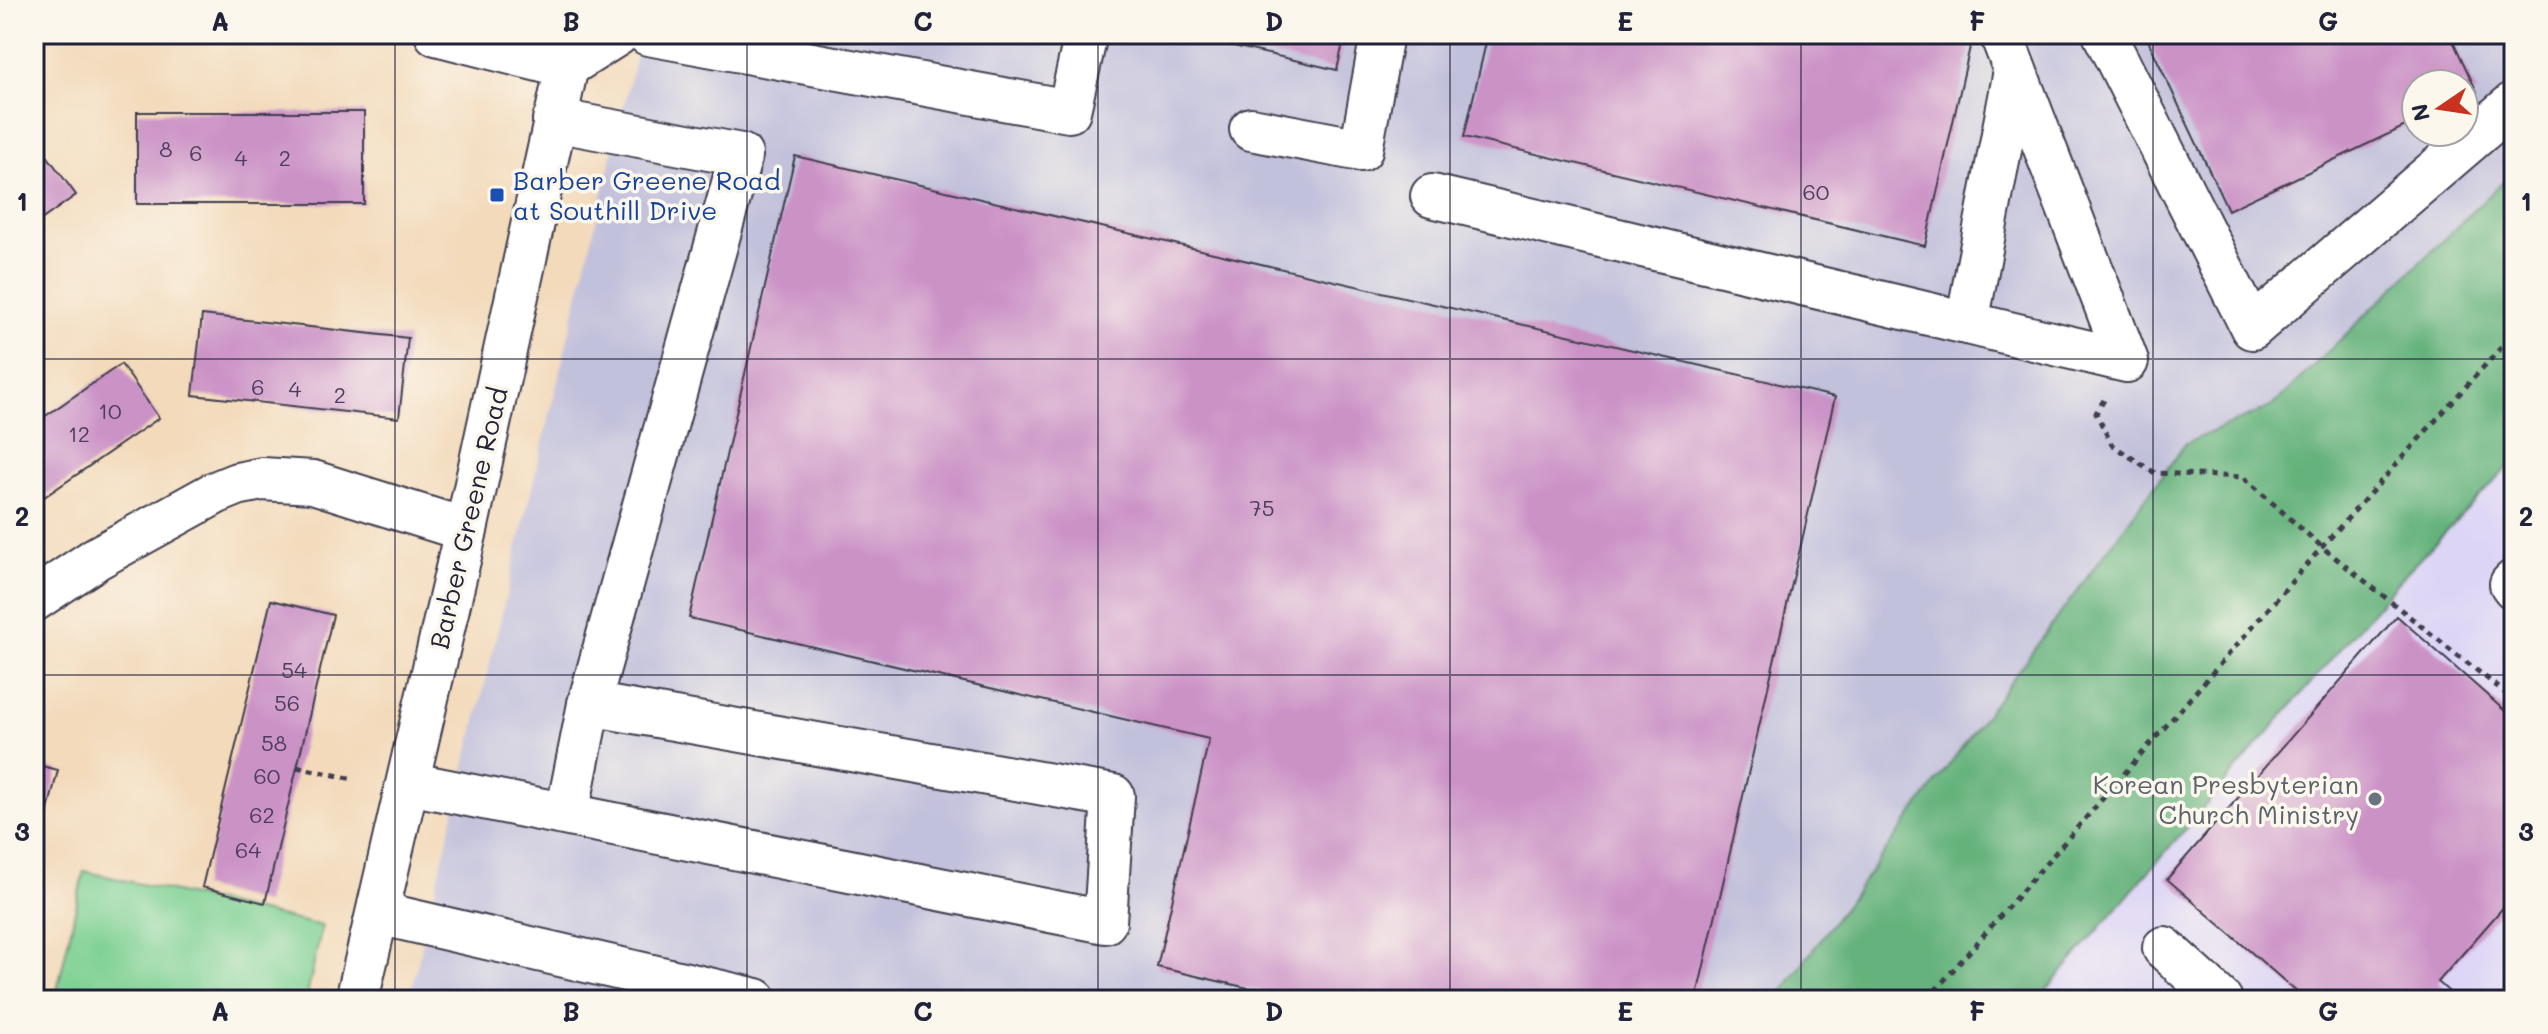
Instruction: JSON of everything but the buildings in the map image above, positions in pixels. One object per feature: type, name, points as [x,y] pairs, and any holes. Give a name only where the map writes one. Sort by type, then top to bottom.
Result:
[{"type":"street","points":[[436,34],[570,50],[618,34]]},
{"type":"street","points":[[648,34],[1069,111],[1086,34]]},
{"type":"street","points":[[1251,129],[1361,150],[1382,34]]},
{"type":"street","points":[[2104,34],[2252,328],[2514,103]]},
{"type":"street","name":"Barber Greene Road","points":[[357,1000],[466,530],[570,50]]},
{"type":"street","points":[[1967,323],[2008,52]]},
{"type":"street","points":[[2008,52],[2127,361]]},
{"type":"street","points":[[554,120],[741,155],[589,704],[567,814]]},
{"type":"street","points":[[1432,196],[2127,361]]},
{"type":"street","points":[[34,600],[70,574],[215,493],[254,480],[279,478],[313,482],[466,530]]},
{"type":"street","points":[[2514,581],[2511,584],[2514,588]]},
{"type":"street","points":[[408,783],[1105,922],[1113,796],[589,704]]},
{"type":"street","points":[[378,913],[756,1000]]},
{"type":"street","points":[[2164,948],[2221,1000]]},
{"type":"path","points":[[1927,1000],[2322,547],[2514,333]]},
{"type":"path","points":[[2127,361],[2096,413],[2112,445],[2155,473],[2243,477],[2322,547],[2514,700]]},
{"type":"path","points":[[297,767],[353,779]]},
{"type":"shaded area","points":[[641,34],[2514,34],[2514,171],[2271,407],[2186,443],[1776,1000],[409,1000]]},
{"type":"shaded area","name":"Korean Presbyterian Church Ministry","points":[[2514,461],[2514,1000],[2038,1000],[2403,576]]},
{"type":"green space","points":[[2514,171],[2514,461],[2403,576],[2038,1000],[1776,1000],[2186,443],[2271,407]]},
{"type":"green space","points":[[84,871],[322,926],[306,1000],[55,1000]]},
{"type":"place","name":"Barber Greene Road at Southill Drive","points":[[497,195]]},
{"type":"place","name":"Korean Presbyterian Church Ministry","points":[[2375,799]]}]
